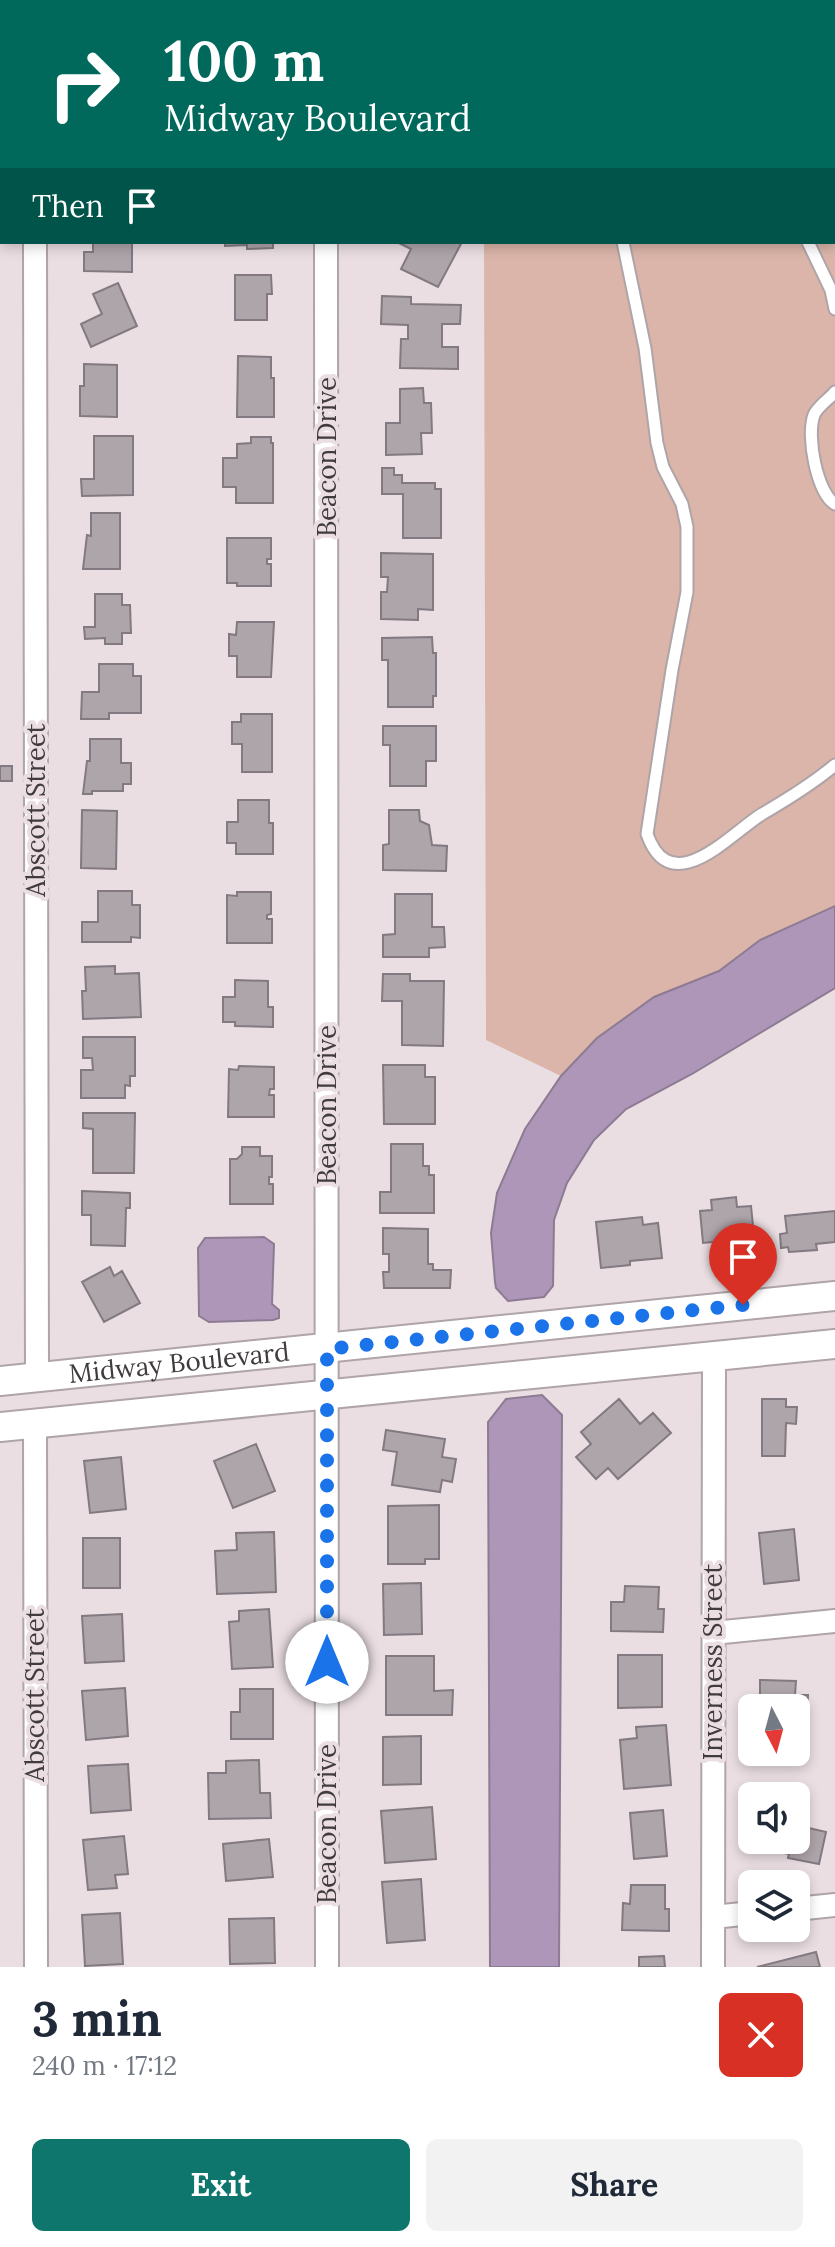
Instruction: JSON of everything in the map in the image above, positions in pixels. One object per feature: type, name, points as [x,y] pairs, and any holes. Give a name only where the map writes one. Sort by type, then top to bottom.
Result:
[{"type":"street","name":"Abscott Street","points":[[35,244],[37,1378]]},
{"type":"street","name":"Beacon Drive","points":[[326,244],[327,1967]]},
{"type":"street","name":"Midway Boulevard","points":[[0,1381],[835,1296]]},
{"type":"street","name":"Midway Boulevard","points":[[0,1427],[835,1344]]},
{"type":"street","name":"Inverness Street","points":[[713,1967],[714,1357]]},
{"type":"street","name":"Abscott Street","points":[[35,1424],[36,1967]]},
{"type":"street","points":[[713,1633],[835,1621]]},
{"type":"street","points":[[810,1908],[835,1905]]},
{"type":"street","points":[[713,1917],[738,1914]]},
{"type":"lane","points":[[623,244],[645,348],[657,443],[663,467],[682,504],[687,527],[687,592],[647,834],[652,849],[661,858],[678,863],[695,861],[715,850],[751,821],[789,800],[835,765]]},
{"type":"lane","points":[[809,244],[831,290],[835,309]]},
{"type":"lane","points":[[835,392],[814,414],[812,437],[819,481],[826,498],[835,504]]},
{"type":"shaded area","points":[[484,244],[835,244],[835,906],[760,940],[719,971],[654,997],[597,1038],[561,1076],[486,1040]]},
{"type":"shaded area","points":[[835,906],[835,988],[692,1074],[626,1109],[594,1140],[567,1183],[554,1220],[553,1286],[544,1297],[508,1301],[496,1288],[495,1282],[491,1233],[497,1193],[525,1129],[561,1076],[597,1038],[654,997],[719,971],[760,940]]},
{"type":"shaded area","points":[[264,1237],[274,1244],[272,1304],[279,1310],[279,1318],[209,1322],[199,1316],[198,1248],[205,1238]]},
{"type":"shaded area","points":[[542,1395],[562,1415],[559,1967],[490,1967],[488,1422],[506,1399]]},
{"type":"building","points":[[93,244],[132,244],[132,272],[84,271],[84,252],[93,252]]},
{"type":"building","points":[[225,244],[273,244],[273,248],[247,249],[247,245]]},
{"type":"building","points":[[401,244],[461,244],[438,287],[401,269],[411,249]]},
{"type":"building","points":[[235,275],[271,275],[272,294],[267,294],[267,320],[235,320]]},
{"type":"building","points":[[118,283],[137,326],[91,347],[81,324],[102,314],[93,294]]},
{"type":"building","points":[[382,296],[411,297],[411,304],[461,305],[460,324],[442,324],[442,347],[458,347],[458,369],[400,368],[401,339],[408,339],[408,325],[381,324]]},
{"type":"building","points":[[238,356],[271,357],[274,417],[237,417]]},
{"type":"building","points":[[84,364],[117,365],[117,417],[80,416]]},
{"type":"building","points":[[423,388],[424,403],[431,403],[432,433],[421,433],[422,454],[386,455],[386,423],[400,423],[400,389]]},
{"type":"building","points":[[94,436],[133,436],[133,495],[82,496],[81,479],[94,479]]},
{"type":"building","points":[[251,437],[271,437],[273,443],[273,503],[236,503],[236,487],[223,487],[223,458],[237,458],[237,444],[251,443]]},
{"type":"building","points":[[382,468],[394,468],[394,475],[402,475],[402,483],[435,483],[435,489],[441,489],[441,538],[403,538],[403,494],[382,494]]},
{"type":"building","points":[[91,513],[120,513],[120,569],[83,569],[87,535],[91,536]]},
{"type":"building","points":[[227,538],[271,538],[271,559],[267,559],[267,564],[271,564],[271,586],[227,583]]},
{"type":"building","points":[[381,553],[433,554],[433,610],[418,609],[418,620],[381,619],[381,592],[387,592],[388,577],[381,577]]},
{"type":"building","points":[[95,594],[122,594],[122,605],[130,605],[131,633],[122,633],[122,644],[105,644],[105,638],[85,639],[84,627],[95,627]]},
{"type":"building","points":[[237,622],[274,622],[271,677],[237,677],[237,656],[229,656],[229,634],[236,635]]},
{"type":"building","points":[[432,637],[433,653],[436,653],[433,707],[388,707],[388,660],[382,660],[382,638]]},
{"type":"building","points":[[99,664],[133,664],[133,676],[141,676],[141,713],[109,713],[109,719],[81,719],[82,692],[99,692]]},
{"type":"building","points":[[241,714],[272,714],[272,772],[242,772],[242,744],[232,744],[232,722],[241,722]]},
{"type":"building","points":[[383,726],[436,726],[436,761],[426,761],[426,786],[390,786],[390,745],[383,745]]},
{"type":"building","points":[[90,739],[121,739],[121,763],[131,763],[131,784],[123,784],[123,791],[83,794],[87,761],[90,761]]},
{"type":"building","points":[[0,766],[12,766],[12,781],[0,781]]},
{"type":"building","points":[[238,800],[269,800],[273,854],[236,854],[236,843],[227,843],[227,822],[238,822]]},
{"type":"building","points":[[82,810],[117,811],[116,869],[81,868]]},
{"type":"building","points":[[389,810],[419,810],[420,821],[429,825],[432,845],[447,846],[446,871],[383,870],[383,845],[389,844]]},
{"type":"building","points":[[98,891],[132,891],[132,905],[140,905],[140,938],[131,937],[131,942],[82,942],[82,922],[98,922]]},
{"type":"building","points":[[237,892],[271,892],[271,914],[267,915],[267,919],[272,919],[272,943],[227,943],[227,895],[237,896]]},
{"type":"building","points":[[395,894],[432,894],[432,927],[444,927],[445,947],[429,948],[429,957],[383,957],[383,935],[395,934]]},
{"type":"building","points":[[115,966],[115,974],[139,973],[141,1017],[83,1019],[85,967]]},
{"type":"building","points":[[383,974],[410,974],[410,981],[444,981],[443,1046],[402,1045],[402,1001],[382,1001]]},
{"type":"building","points":[[235,980],[268,981],[268,1007],[273,1007],[273,1027],[235,1026],[235,1022],[223,1022],[223,997],[235,997]]},
{"type":"building","points":[[83,1037],[135,1037],[135,1076],[130,1076],[130,1086],[125,1085],[125,1098],[81,1098],[81,1070],[93,1070],[92,1058],[83,1058]]},
{"type":"building","points":[[383,1065],[425,1065],[425,1077],[435,1077],[435,1124],[384,1124]]},
{"type":"building","points":[[239,1066],[274,1067],[274,1089],[270,1089],[269,1095],[274,1095],[274,1117],[228,1117],[229,1069],[238,1070]]},
{"type":"building","points":[[83,1113],[135,1113],[134,1173],[93,1173],[93,1129],[83,1128]]},
{"type":"building","points":[[391,1144],[423,1144],[423,1166],[429,1166],[429,1175],[434,1175],[434,1213],[380,1213],[380,1192],[391,1192]]},
{"type":"building","points":[[242,1147],[260,1147],[260,1156],[272,1156],[269,1184],[273,1184],[273,1204],[230,1204],[230,1159],[237,1159],[242,1154]]},
{"type":"building","points":[[82,1191],[130,1193],[130,1208],[126,1208],[125,1246],[91,1245],[91,1215],[82,1215]]},
{"type":"building","points":[[736,1197],[737,1207],[751,1206],[756,1255],[735,1257],[733,1240],[703,1243],[700,1211],[712,1210],[711,1200]]},
{"type":"building","points":[[835,1211],[835,1242],[816,1244],[817,1250],[789,1252],[788,1247],[781,1248],[780,1234],[787,1233],[785,1216]]},
{"type":"building","points":[[642,1217],[643,1225],[658,1223],[662,1258],[601,1268],[596,1222]]},
{"type":"building","points":[[383,1228],[428,1229],[428,1264],[433,1264],[433,1270],[451,1270],[450,1288],[384,1288],[383,1272],[389,1272],[389,1254],[383,1254]]},
{"type":"building","points":[[110,1267],[114,1276],[122,1271],[140,1303],[104,1322],[82,1282]]},
{"type":"building","points":[[619,1399],[640,1424],[653,1413],[671,1433],[618,1479],[608,1468],[596,1479],[576,1457],[591,1444],[581,1432]]},
{"type":"building","points":[[762,1399],[786,1399],[786,1407],[797,1407],[796,1424],[786,1423],[785,1456],[762,1456]]},
{"type":"building","points":[[386,1430],[445,1439],[442,1457],[456,1459],[452,1482],[442,1480],[440,1492],[392,1485],[397,1452],[383,1450]]},
{"type":"building","points":[[256,1444],[275,1491],[233,1508],[214,1461]]},
{"type":"building","points":[[121,1457],[126,1509],[90,1513],[84,1461]]},
{"type":"building","points":[[439,1505],[439,1559],[425,1559],[425,1564],[388,1564],[388,1506]]},
{"type":"building","points":[[794,1529],[799,1580],[764,1584],[759,1533]]},
{"type":"building","points":[[274,1532],[276,1592],[217,1594],[215,1551],[237,1550],[236,1533]]},
{"type":"building","points":[[83,1538],[120,1538],[120,1588],[83,1588]]},
{"type":"building","points":[[421,1583],[422,1634],[384,1635],[383,1584]]},
{"type":"building","points":[[625,1586],[659,1587],[658,1609],[664,1609],[663,1632],[611,1631],[611,1602],[624,1602]]},
{"type":"building","points":[[269,1609],[273,1667],[232,1669],[229,1622],[239,1621],[239,1611]]},
{"type":"building","points":[[122,1614],[124,1661],[85,1663],[82,1616]]},
{"type":"building","points":[[618,1655],[662,1655],[662,1707],[618,1708]]},
{"type":"building","points":[[386,1656],[434,1656],[434,1691],[453,1690],[452,1715],[386,1715]]},
{"type":"building","points":[[760,1680],[796,1681],[795,1694],[760,1694]]},
{"type":"building","points":[[125,1688],[128,1736],[86,1740],[82,1691]]},
{"type":"building","points":[[240,1689],[273,1689],[273,1739],[231,1739],[231,1712],[240,1712]]},
{"type":"building","points":[[666,1725],[671,1785],[624,1789],[620,1740],[637,1738],[636,1727]]},
{"type":"building","points":[[421,1736],[421,1784],[383,1785],[383,1737]]},
{"type":"building","points":[[259,1760],[260,1793],[270,1793],[271,1818],[209,1819],[208,1773],[226,1773],[226,1761]]},
{"type":"building","points":[[128,1764],[131,1810],[91,1813],[88,1766]]},
{"type":"building","points":[[432,1807],[436,1859],[385,1863],[381,1811]]},
{"type":"building","points":[[663,1810],[667,1856],[634,1859],[630,1813]]},
{"type":"building","points":[[810,1828],[826,1832],[819,1864],[788,1858],[789,1854],[810,1854]]},
{"type":"building","points":[[124,1836],[128,1874],[115,1875],[117,1888],[88,1890],[83,1840]]},
{"type":"building","points":[[269,1839],[273,1877],[226,1881],[223,1844]]},
{"type":"building","points":[[421,1879],[425,1940],[387,1943],[382,1882]]},
{"type":"building","points":[[631,1885],[665,1885],[669,1931],[622,1930],[623,1903],[630,1904]]},
{"type":"building","points":[[120,1913],[123,1964],[85,1966],[82,1915]]},
{"type":"building","points":[[274,1918],[275,1963],[230,1964],[229,1919]]},
{"type":"building","points":[[816,1952],[820,1967],[757,1967]]},
{"type":"building","points":[[664,1956],[665,1967],[639,1967],[639,1957]]},
{"type":"route","points":[[327,1662],[327,1349],[743,1305]]}]
